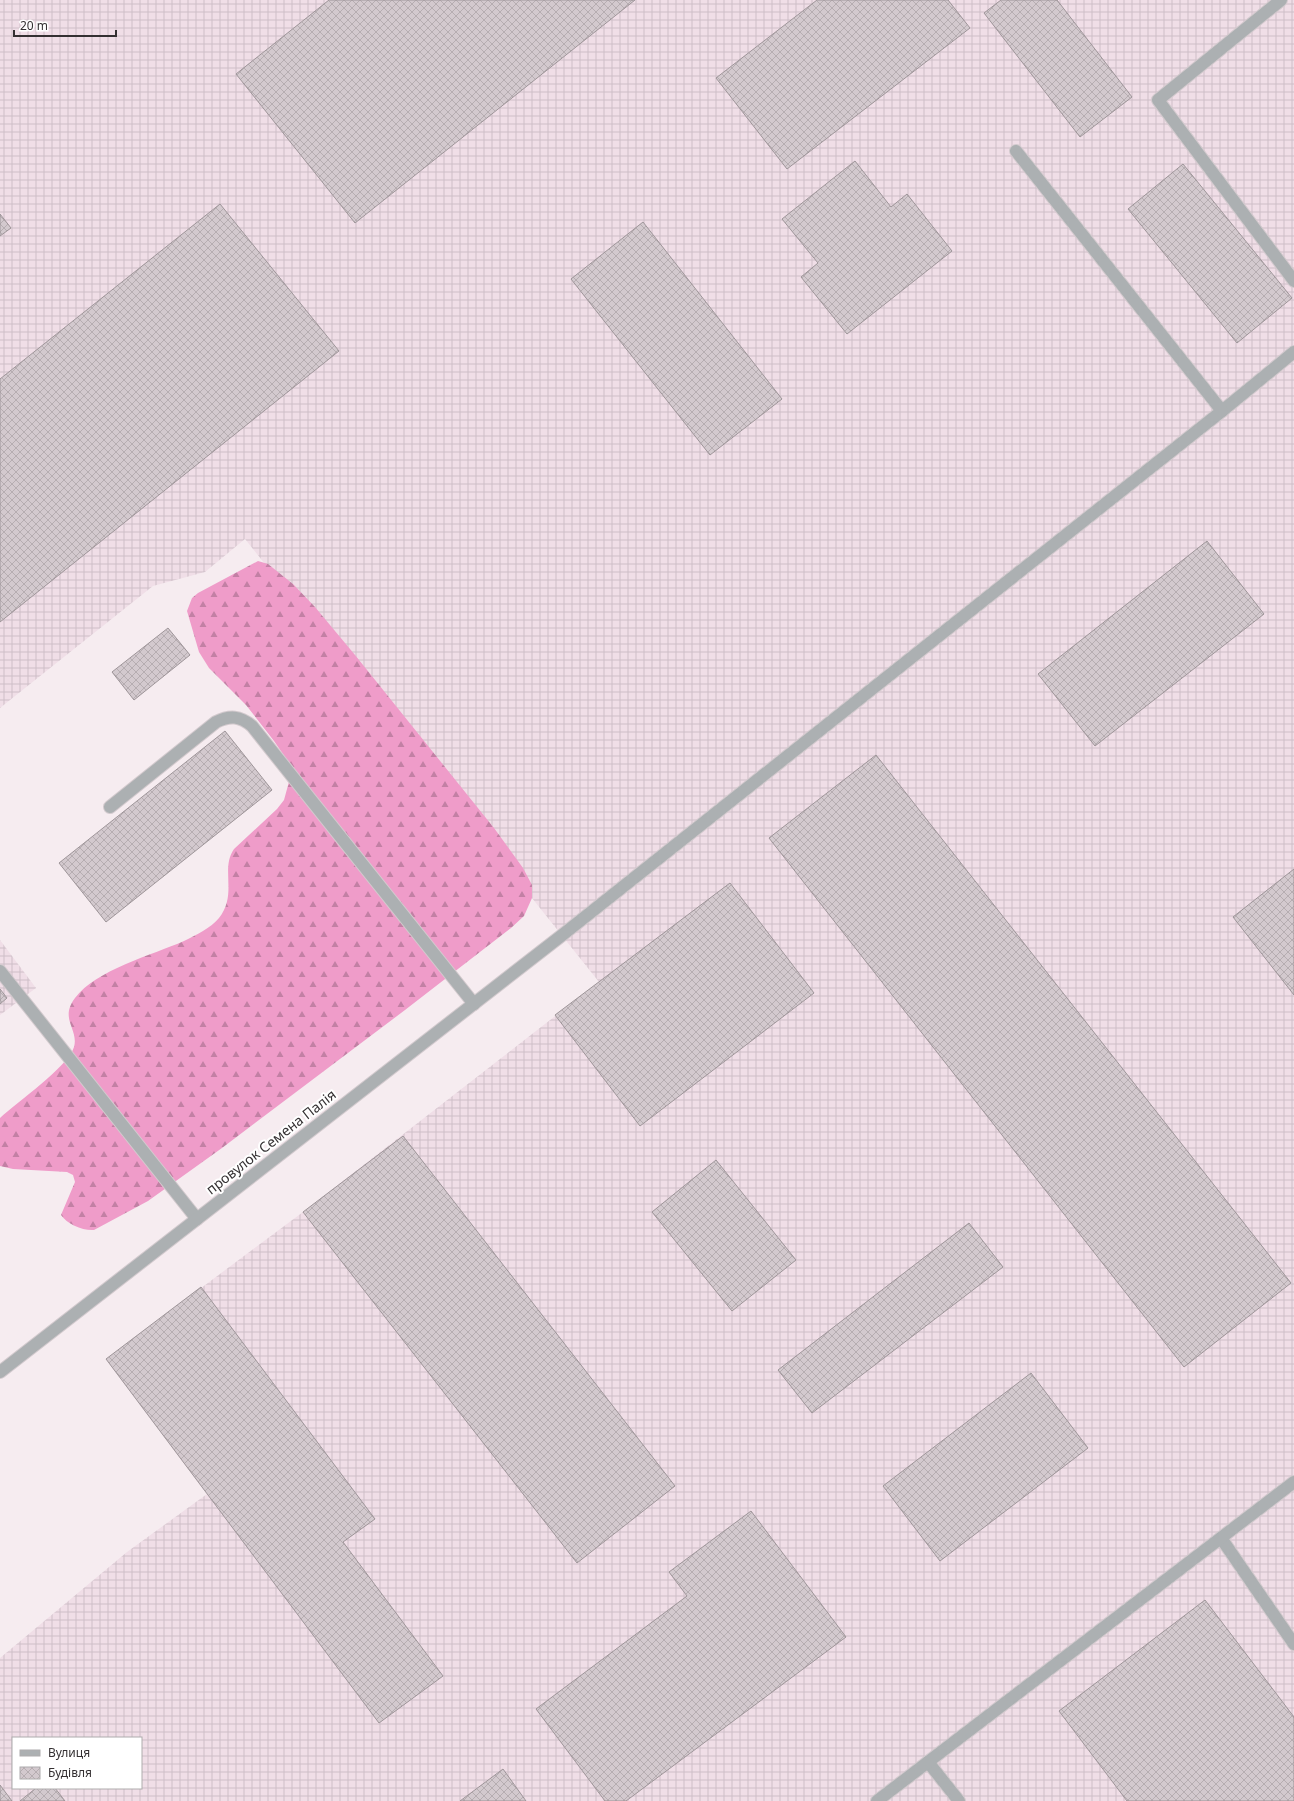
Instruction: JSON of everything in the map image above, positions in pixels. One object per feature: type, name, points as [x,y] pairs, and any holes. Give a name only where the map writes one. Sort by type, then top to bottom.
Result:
[{"type":"street","points":[[1281,0],[1158,100],[1294,281]]},
{"type":"street","points":[[1016,151],[1222,411]]},
{"type":"street","name":"провулок Семена Палія","points":[[0,1372],[561,936],[1222,411],[1294,352]]},
{"type":"street","points":[[110,807],[216,722],[225,718],[235,717],[244,720],[257,732],[474,1004]]},
{"type":"street","points":[[0,971],[197,1219]]},
{"type":"street","points":[[877,1801],[1294,1482]]},
{"type":"street","points":[[1221,1538],[1294,1644]]},
{"type":"street","points":[[928,1762],[959,1801]]},
{"type":"shaded area","points":[[0,0],[1294,0],[1294,1801],[65,1801],[56,1789],[142,1789],[142,1737],[12,1737],[12,1789],[35,1789],[20,1801],[12,1801],[0,1785],[0,1658],[127,1552],[207,1494],[106,1359],[303,1212],[599,982],[245,539],[205,572],[153,586],[0,708]]},
{"type":"shaded area","points":[[0,940],[36,988],[0,1015]]},
{"type":"green space","points":[[258,561],[268,564],[293,584],[315,607],[355,655],[494,828],[523,868],[532,885],[532,898],[524,916],[511,928],[222,1148],[148,1201],[94,1230],[80,1228],[71,1224],[61,1215],[75,1182],[73,1175],[67,1172],[13,1169],[0,1166],[0,1118],[41,1084],[70,1055],[75,1041],[69,1018],[69,1012],[75,998],[84,988],[110,971],[184,941],[216,922],[225,909],[228,891],[228,865],[234,849],[277,809],[284,800],[290,778],[290,769],[285,757],[246,705],[209,668],[199,652],[187,611],[192,598],[198,593]]},
{"type":"building","points":[[329,0],[635,0],[355,223],[236,74]]},
{"type":"building","points":[[817,0],[948,0],[970,28],[787,169],[716,78]]},
{"type":"building","points":[[1001,0],[1057,0],[1132,97],[1080,137],[984,13]]},
{"type":"building","points":[[855,161],[891,207],[907,194],[952,251],[847,334],[801,277],[818,263],[782,219]]},
{"type":"building","points":[[1183,164],[1292,298],[1237,343],[1128,209]]},
{"type":"building","points":[[220,204],[339,351],[0,622],[0,379]]},
{"type":"building","points":[[0,214],[11,228],[0,236]]},
{"type":"building","points":[[643,222],[782,399],[710,455],[571,279]]},
{"type":"building","points":[[1207,541],[1264,614],[1095,746],[1038,674]]},
{"type":"building","points":[[168,628],[190,655],[134,700],[112,672]]},
{"type":"building","points":[[225,731],[272,790],[106,922],[59,863]]},
{"type":"building","points":[[876,755],[1291,1283],[1184,1367],[769,838]]},
{"type":"building","points":[[1294,869],[1294,995],[1233,917]]},
{"type":"building","points":[[730,883],[814,993],[640,1126],[555,1015]]},
{"type":"building","points":[[0,989],[7,998],[0,1004]]},
{"type":"building","points":[[403,1136],[675,1486],[577,1563],[303,1212]]},
{"type":"building","points":[[716,1160],[796,1260],[732,1311],[652,1212]]},
{"type":"building","points":[[969,1223],[1003,1267],[812,1413],[778,1370]]},
{"type":"building","points":[[201,1287],[375,1519],[343,1542],[443,1676],[379,1723],[106,1359]]},
{"type":"building","points":[[1031,1373],[1088,1448],[940,1561],[883,1486]]},
{"type":"building","points":[[751,1511],[846,1637],[626,1801],[605,1801],[536,1709],[687,1596],[669,1572]]},
{"type":"building","points":[[1205,1600],[1294,1717],[1294,1801],[1127,1801],[1059,1711]]},
{"type":"building","points":[[503,1769],[526,1801],[460,1801]]},
{"type":"building","points":[[0,1785],[12,1801],[0,1801]]},
{"type":"building","points":[[35,1789],[56,1789],[65,1801],[20,1801]]}]
